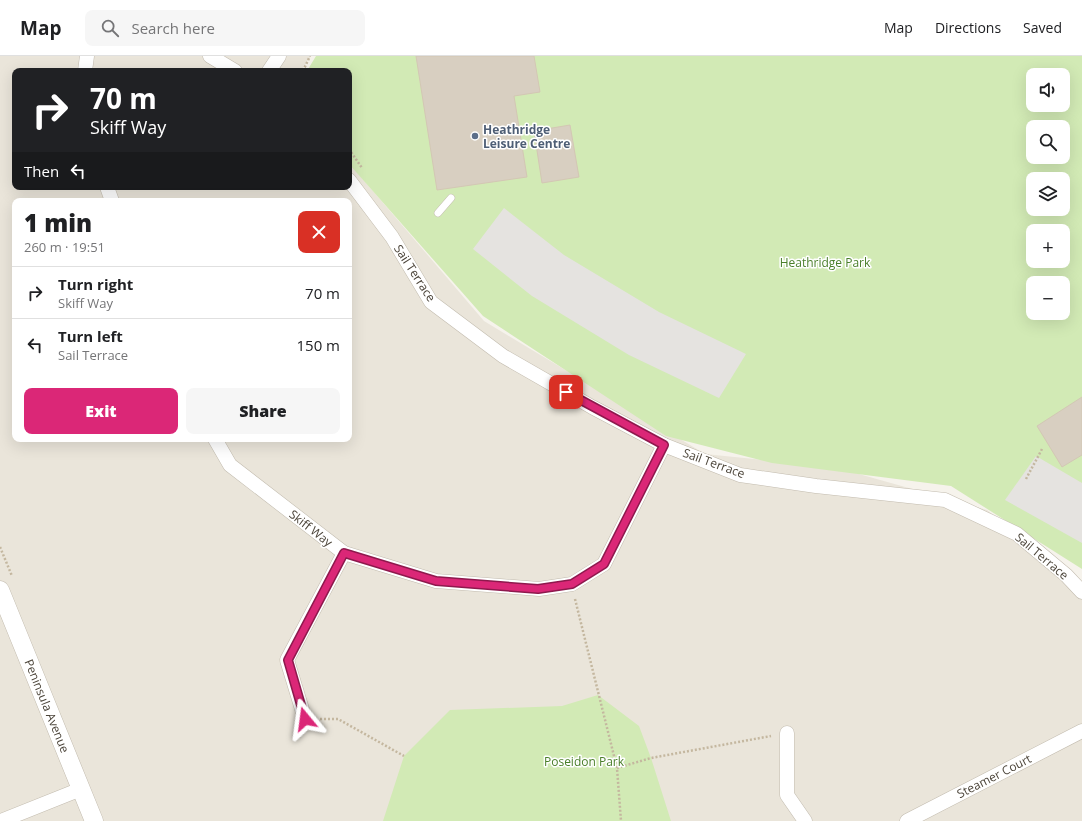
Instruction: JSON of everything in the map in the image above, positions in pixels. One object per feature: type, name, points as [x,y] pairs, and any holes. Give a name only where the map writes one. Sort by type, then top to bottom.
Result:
[{"type":"street","points":[[85,68],[87,56]]},
{"type":"street","points":[[210,56],[230,68]]},
{"type":"street","points":[[271,68],[279,56]]},
{"type":"street","name":"Sail Terrace","points":[[352,184],[392,237],[431,302],[503,356],[592,407],[664,445],[740,475],[816,486],[945,500],[1017,534],[1066,575],[1082,592]]},
{"type":"street","name":"Skiff Way","points":[[217,442],[230,465],[344,553],[436,581],[538,589],[572,584],[604,564],[664,445]]},
{"type":"street","points":[[305,719],[288,660],[344,553]]},
{"type":"street","name":"Peninsula Avenue","points":[[0,590],[76,791],[81,821]]},
{"type":"street","name":"Peninsula Avenue","points":[[0,619],[76,791],[94,821]]},
{"type":"street","name":"Steamer Court","points":[[907,821],[1082,731]]},
{"type":"street","points":[[787,733],[787,795],[805,821]]},
{"type":"street","points":[[1,821],[76,791]]},
{"type":"lane","points":[[438,213],[450,198]]},
{"type":"path","points":[[304,68],[310,56]]},
{"type":"path","points":[[352,154],[363,171]]},
{"type":"path","points":[[1026,479],[1042,449]]},
{"type":"path","points":[[572,584],[617,768],[621,821]]},
{"type":"path","points":[[305,719],[338,719],[404,756]]},
{"type":"path","points":[[617,768],[651,758],[787,733]]},
{"type":"shaded area","points":[[0,56],[311,56],[303,68],[12,68],[12,190],[352,190],[352,167],[484,321],[705,454],[834,467],[987,510],[1082,585],[1082,821],[0,821]]},
{"type":"shaded area","points":[[504,208],[564,255],[659,312],[746,354],[719,398],[629,355],[532,296],[473,249]]},
{"type":"shaded area","points":[[1036,456],[1082,483],[1082,543],[1005,500]]},
{"type":"green space","name":"Heathridge Park","points":[[316,56],[1082,56],[1082,569],[951,486],[772,463],[666,436],[483,316],[352,167],[352,68],[309,68]]},
{"type":"green space","name":"Poseidon Park","points":[[598,695],[639,726],[671,821],[383,821],[404,756],[450,710],[562,706]]},
{"type":"building","name":"Heathridge Leisure Centre","points":[[416,56],[534,56],[540,92],[514,96],[527,177],[437,190]]},
{"type":"building","points":[[570,125],[579,177],[542,183],[534,131]]},
{"type":"building","points":[[1082,397],[1082,455],[1062,467],[1037,426]]},
{"type":"place","name":"Heathridge Leisure Centre","points":[[475,136]]},
{"type":"route","points":[[305,719],[288,660],[344,553],[436,581],[538,589],[572,584],[604,564],[664,445],[566,392]]}]
